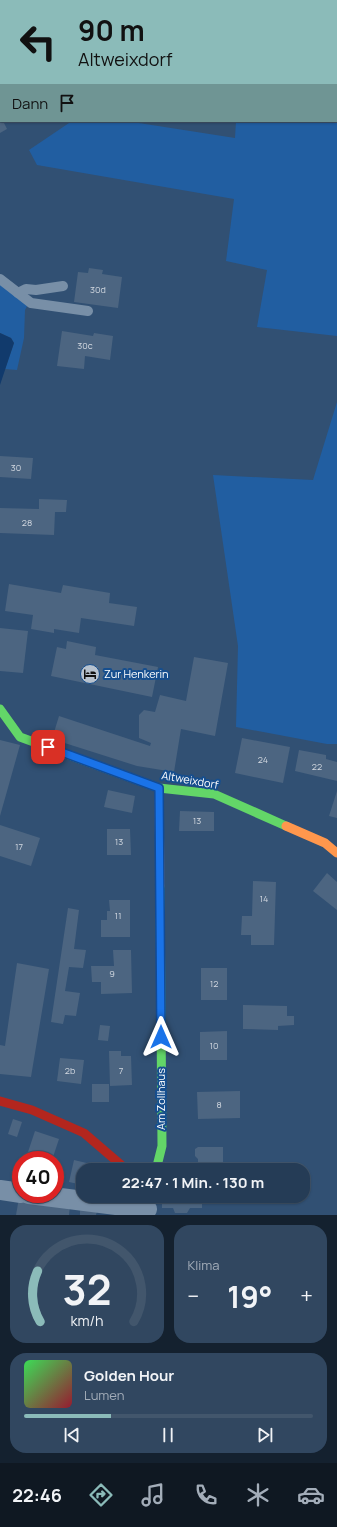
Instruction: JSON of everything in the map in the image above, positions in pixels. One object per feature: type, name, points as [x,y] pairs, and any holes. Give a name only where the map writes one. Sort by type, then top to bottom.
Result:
[{"type":"street","name":"Altweixdorf","points":[[0,709],[20,737],[159,788],[214,794],[333,845]]},
{"type":"street","name":"Am Zollhaus","points":[[159,788],[162,1146],[159,1163]]},
{"type":"street","points":[[0,1102],[32,1110],[84,1133],[119,1163]]},
{"type":"street","points":[[0,1190],[12,1192]]},
{"type":"street","points":[[64,1198],[147,1207]]},
{"type":"lane","points":[[0,279],[31,303],[88,310]]},
{"type":"lane","points":[[18,293],[26,289],[36,290],[64,286]]},
{"type":"shaded area","points":[[71,122],[132,122],[235,138],[236,122],[337,122],[337,336],[257,327],[267,270],[226,261],[234,199],[37,165],[29,150]]},
{"type":"shaded area","points":[[0,282],[28,304],[25,310],[24,338],[17,370],[5,369],[14,343],[11,338],[0,333]]},
{"type":"shaded area","points":[[0,333],[11,338],[14,343],[0,385]]},
{"type":"shaded area","points":[[337,402],[337,744],[327,744],[236,727],[238,646],[213,475],[313,480]]},
{"type":"building","points":[[0,122],[4,122],[7,129],[0,133]]},
{"type":"building","points":[[89,268],[103,270],[102,274],[122,277],[118,308],[74,302],[78,272],[88,273]]},
{"type":"building","points":[[62,331],[93,336],[94,333],[113,336],[110,360],[85,356],[84,369],[57,366]]},
{"type":"building","points":[[0,456],[33,458],[31,479],[0,477]]},
{"type":"building","points":[[39,499],[67,500],[66,512],[55,512],[54,535],[0,533],[0,508],[39,509]]},
{"type":"building","points":[[9,584],[61,593],[63,585],[110,593],[109,603],[137,607],[134,626],[81,618],[79,633],[54,629],[54,633],[31,629],[33,615],[5,611]]},
{"type":"building","points":[[0,628],[28,631],[23,673],[0,671]]},
{"type":"building","points":[[67,641],[96,647],[95,655],[158,667],[152,697],[51,676],[57,647],[66,649]]},
{"type":"building","points":[[194,657],[228,663],[215,736],[181,729],[174,772],[137,766],[52,739],[59,716],[150,746],[151,743],[139,738],[139,715],[144,710],[155,712],[160,695],[186,701]]},
{"type":"building","points":[[242,738],[290,747],[283,783],[235,773]]},
{"type":"building","points":[[0,740],[20,745],[0,816]]},
{"type":"building","points":[[299,750],[326,755],[326,759],[337,762],[337,781],[295,771]]},
{"type":"building","points":[[108,790],[135,796],[132,813],[104,807]]},
{"type":"building","points":[[337,791],[337,818],[329,816]]},
{"type":"building","points":[[180,811],[214,812],[214,831],[179,831]]},
{"type":"building","points":[[0,825],[40,838],[31,866],[0,856]]},
{"type":"building","points":[[107,829],[130,829],[131,855],[107,855]]},
{"type":"building","points":[[327,873],[337,882],[337,910],[313,891]]},
{"type":"building","points":[[253,881],[276,882],[274,945],[251,945],[251,935],[241,935],[242,916],[252,916]]},
{"type":"building","points":[[109,900],[130,900],[130,937],[101,937],[101,920],[107,920],[107,911],[110,911]]},
{"type":"building","points":[[68,908],[79,910],[74,949],[86,950],[83,968],[69,967],[65,991],[80,993],[76,1016],[65,1015],[63,1024],[51,1022]]},
{"type":"building","points":[[113,950],[131,950],[132,993],[101,994],[101,982],[92,982],[91,966],[114,966]]},
{"type":"building","points":[[17,963],[49,969],[31,1077],[0,1074],[0,1045],[5,1046]]},
{"type":"building","points":[[201,968],[227,968],[227,1000],[201,1000]]},
{"type":"building","points":[[243,1005],[287,1006],[287,1016],[294,1016],[294,1025],[278,1026],[278,1030],[243,1029]]},
{"type":"building","points":[[100,1025],[110,1026],[108,1041],[98,1040]]},
{"type":"building","points":[[227,1031],[227,1060],[200,1060],[200,1032]]},
{"type":"building","points":[[109,1051],[121,1051],[121,1056],[131,1056],[132,1085],[110,1086]]},
{"type":"building","points":[[60,1058],[84,1060],[81,1084],[57,1081]]},
{"type":"building","points":[[92,1084],[109,1084],[109,1102],[92,1102]]},
{"type":"building","points":[[240,1091],[240,1118],[198,1119],[197,1092]]},
{"type":"building","points":[[13,1119],[22,1122],[17,1137],[8,1134]]},
{"type":"building","points":[[35,1131],[59,1139],[55,1151],[28,1151]]},
{"type":"building","points":[[198,1147],[223,1147],[223,1163],[198,1163],[198,1159],[195,1156],[195,1149]]},
{"type":"building","points":[[74,1160],[87,1163],[76,1163],[76,1184],[69,1182]]},
{"type":"building","points":[[18,1203],[51,1203],[70,1206],[69,1215],[16,1215]]},
{"type":"building","points":[[162,1203],[202,1203],[202,1208],[190,1208],[187,1213],[175,1213],[173,1208],[162,1208]]},
{"type":"building","points":[[80,1209],[97,1211],[96,1215],[80,1215]]},
{"type":"traffic: fast","points":[[0,709],[20,737],[159,788],[214,794],[286,826]]},
{"type":"traffic: fast","points":[[158,1163],[162,1146],[160,886]]},
{"type":"traffic: slow","points":[[159,788],[160,886]]},
{"type":"traffic: slow","points":[[286,826],[325,843],[337,853]]},
{"type":"traffic: jam","points":[[0,1101],[32,1110],[84,1133],[119,1163]]},
{"type":"place","name":"Zur Henkerin","points":[[90,674]]},
{"type":"route","points":[[48,747],[159,788],[161,1037]]}]
